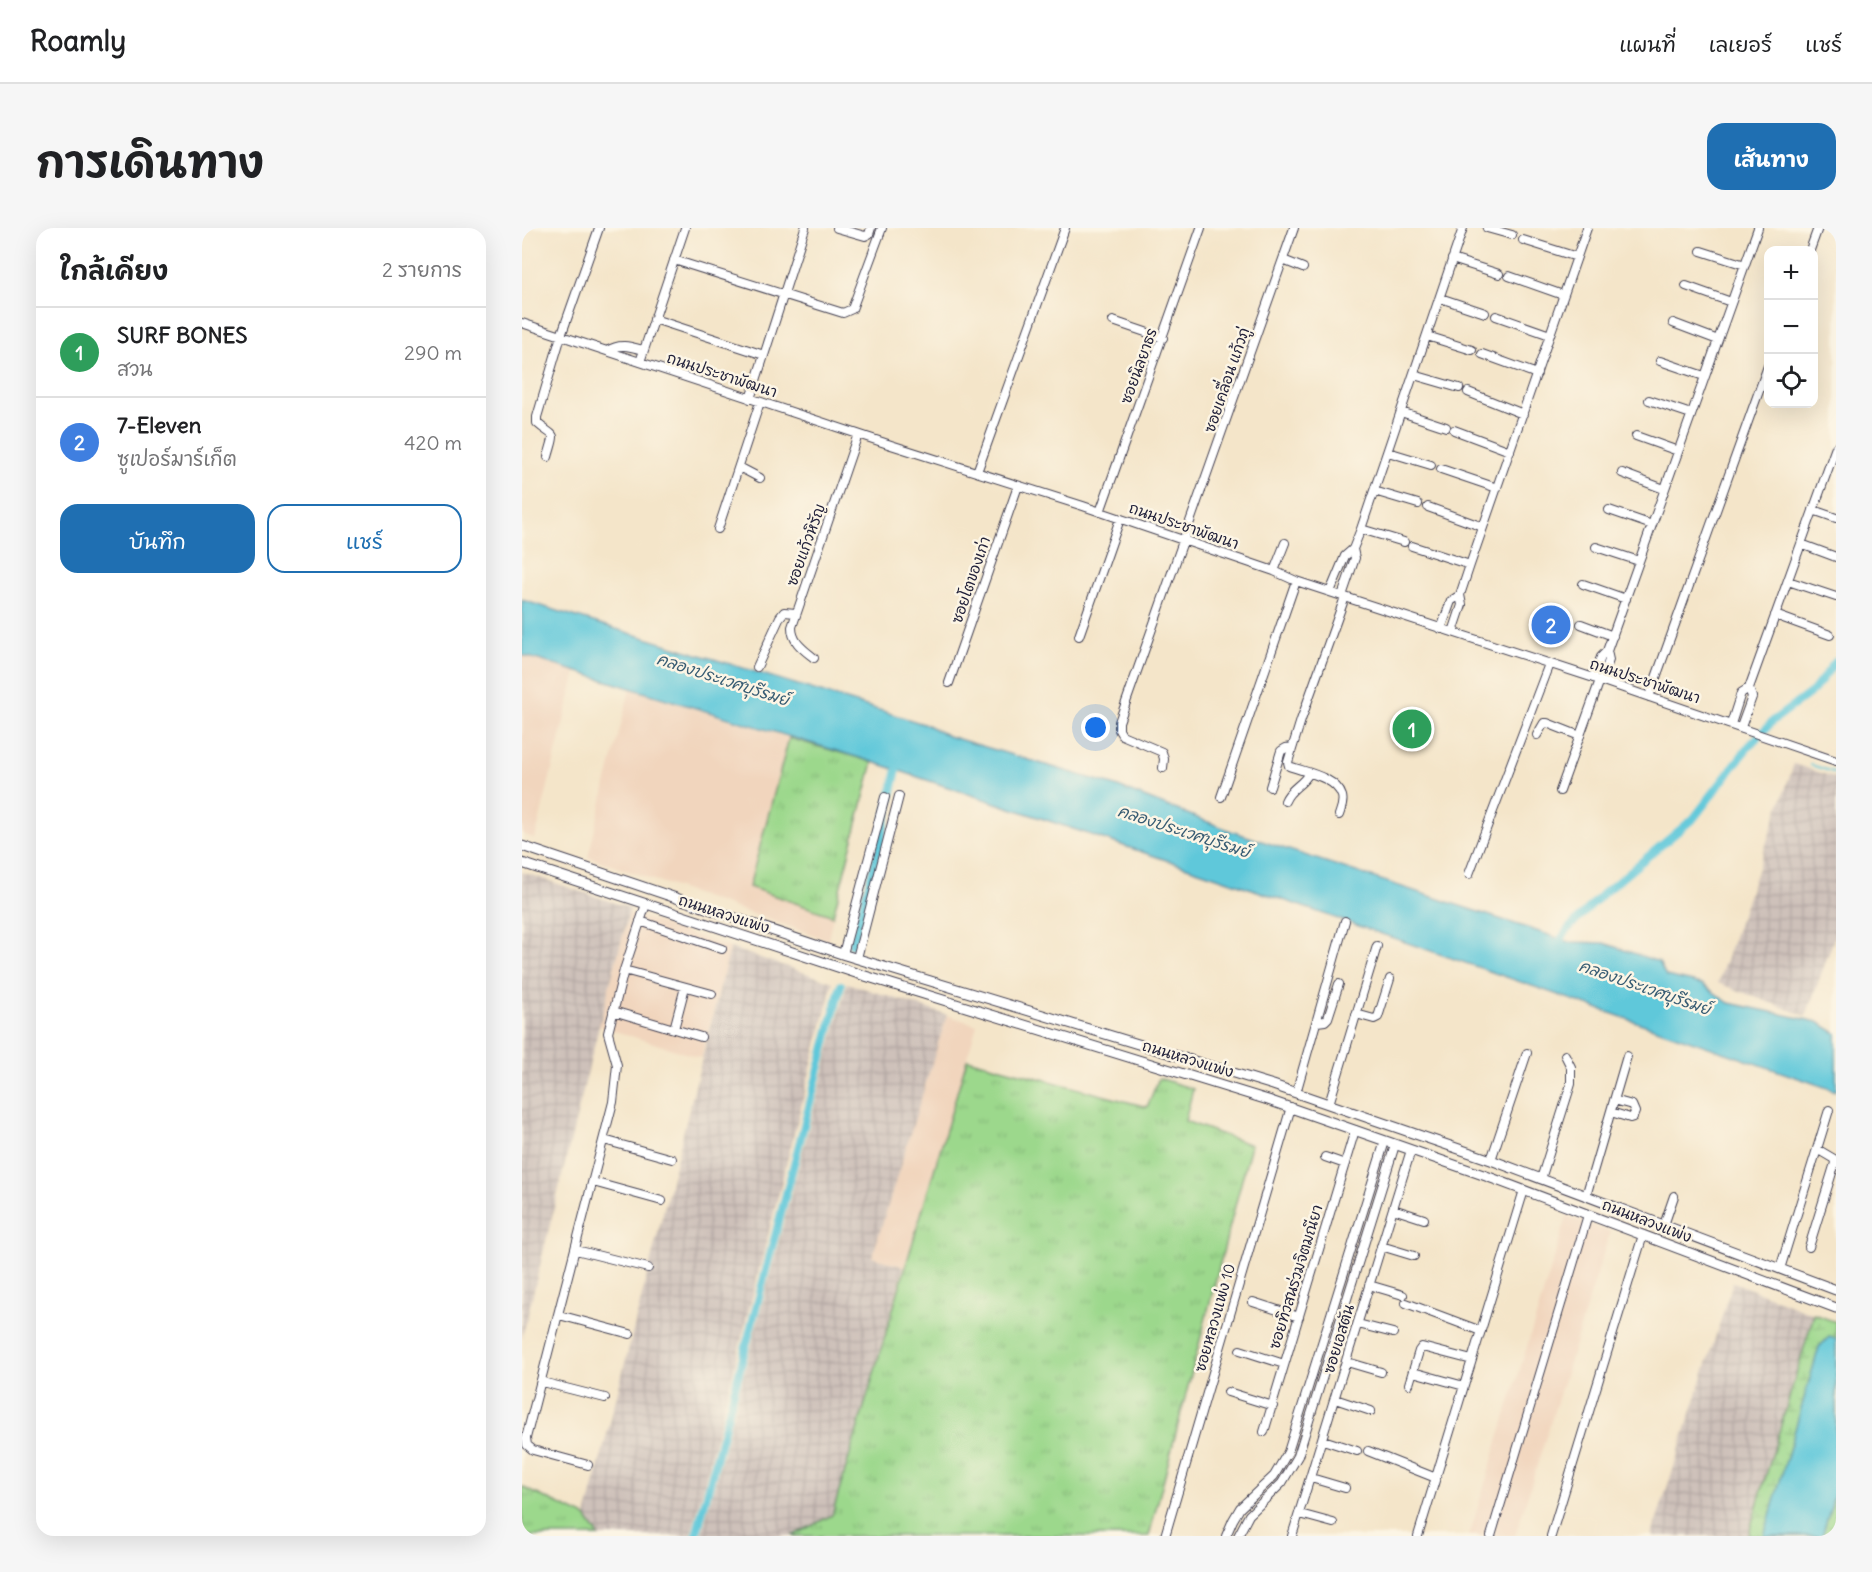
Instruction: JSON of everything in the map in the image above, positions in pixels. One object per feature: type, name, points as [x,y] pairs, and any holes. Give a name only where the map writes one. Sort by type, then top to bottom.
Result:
[{"type":"main road","name":"ถนนหลวงแพ่ง","points":[[522,846],[843,954],[1273,1085],[1491,1160],[1836,1290]]},
{"type":"main road","name":"ถนนหลวงแพ่ง","points":[[522,863],[862,975],[1291,1107],[1524,1190],[1836,1308]]},
{"type":"main road","points":[[1268,1100],[1273,1085]]},
{"type":"main road","points":[[1486,1176],[1491,1160]]},
{"type":"street","points":[[548,457],[554,436],[552,432],[537,423],[537,417],[561,336],[599,228]]},
{"type":"street","points":[[640,362],[685,228]]},
{"type":"street","points":[[750,399],[805,228]]},
{"type":"street","points":[[837,228],[865,236],[869,234],[871,228]]},
{"type":"street","points":[[674,260],[837,312],[848,312],[852,309],[882,228]]},
{"type":"street","points":[[977,472],[1065,228]]},
{"type":"street","name":"ซอยนิลยาธร","points":[[1100,512],[1201,228]]},
{"type":"street","name":"ซอยเคลื่อน แก้วภู่","points":[[1163,768],[1162,752],[1122,735],[1119,722],[1294,228]]},
{"type":"street","points":[[1339,815],[1343,803],[1339,790],[1325,779],[1289,766],[1292,747],[1343,597],[1354,558],[1353,549],[1463,228]]},
{"type":"street","points":[[1488,228],[1512,236]]},
{"type":"street","points":[[1454,632],[1462,605],[1460,595],[1587,228]]},
{"type":"street","points":[[1560,791],[1598,679],[1601,657],[1607,651],[1613,636],[1757,228]]},
{"type":"street","points":[[1811,246],[1818,228]]},
{"type":"street","points":[[1523,240],[1577,257]]},
{"type":"street","points":[[1701,250],[1745,265]]},
{"type":"street","points":[[1452,259],[1499,274]]},
{"type":"street","points":[[1283,260],[1303,268]]},
{"type":"street","points":[[1509,276],[1563,295]]},
{"type":"street","points":[[1686,286],[1731,302]]},
{"type":"street","points":[[1440,298],[1485,313]]},
{"type":"street","points":[[1496,316],[1550,335]]},
{"type":"street","points":[[654,319],[764,355]]},
{"type":"street","points":[[1113,321],[1163,338]]},
{"type":"street","name":"ถนนประชาพัฒนา","points":[[522,322],[750,399],[1185,540],[1343,597],[1598,679],[1836,761]]},
{"type":"street","points":[[1673,323],[1718,340]]},
{"type":"street","points":[[1427,336],[1472,350]]},
{"type":"street","points":[[607,351],[618,345],[643,350]]},
{"type":"street","points":[[1482,354],[1537,374]]},
{"type":"street","points":[[1660,361],[1704,376]]},
{"type":"street","points":[[1414,375],[1459,388]]},
{"type":"street","points":[[1650,697],[1764,377]]},
{"type":"street","points":[[1468,392],[1523,414]]},
{"type":"street","points":[[1649,400],[1691,414]]},
{"type":"street","points":[[718,529],[760,402]]},
{"type":"street","points":[[1401,412],[1510,451]]},
{"type":"street","name":"ซอยแก้วหิรัญ","points":[[814,658],[799,645],[793,636],[796,613],[858,434]]},
{"type":"street","points":[[1635,436],[1678,451]]},
{"type":"street","points":[[1731,724],[1741,693],[1749,688],[1836,447]]},
{"type":"street","points":[[1388,452],[1431,465]]},
{"type":"street","points":[[739,466],[760,478]]},
{"type":"street","points":[[1441,469],[1497,488]]},
{"type":"street","points":[[1622,473],[1664,489]]},
{"type":"street","points":[[1827,473],[1836,477]]},
{"type":"street","name":"ซอยโตของเก่า","points":[[949,683],[1018,486]]},
{"type":"street","points":[[1374,491],[1418,504]]},
{"type":"street","points":[[1428,507],[1483,527]]},
{"type":"street","points":[[1609,510],[1652,525]]},
{"type":"street","points":[[1814,510],[1836,518]]},
{"type":"street","points":[[1079,636],[1120,519]]},
{"type":"street","points":[[1360,529],[1470,565]]},
{"type":"street","points":[[1274,571],[1285,543]]},
{"type":"street","points":[[1801,544],[1836,557]]},
{"type":"street","points":[[1596,547],[1639,561]]},
{"type":"street","points":[[1330,592],[1346,556],[1353,549]]},
{"type":"street","points":[[1221,797],[1296,581]]},
{"type":"street","points":[[1788,581],[1836,597]]},
{"type":"street","points":[[1583,584],[1626,599]]},
{"type":"street","points":[[1441,629],[1451,601],[1460,595]]},
{"type":"street","points":[[758,667],[780,617],[787,611],[796,613]]},
{"type":"street","points":[[1776,615],[1830,635]]},
{"type":"street","points":[[1581,624],[1613,636]]},
{"type":"street","points":[[1469,874],[1549,664]]},
{"type":"street","points":[[1741,727],[1752,697],[1749,688]]},
{"type":"street","points":[[1537,735],[1544,723],[1547,723],[1580,736]]},
{"type":"street","points":[[1270,787],[1281,751],[1292,747]]},
{"type":"street","points":[[1285,801],[1287,795],[1303,783],[1309,773]]},
{"type":"street","points":[[857,958],[899,796]]},
{"type":"street","points":[[843,954],[885,797]]},
{"type":"street","points":[[588,1465],[533,1450],[527,1445],[526,1438],[613,1102],[617,1069],[608,1036],[624,970],[646,904]]},
{"type":"street","points":[[639,921],[722,949]]},
{"type":"street","points":[[1296,1093],[1345,921]]},
{"type":"street","points":[[1329,1104],[1377,946]]},
{"type":"street","points":[[624,970],[712,994]]},
{"type":"street","points":[[1356,1014],[1374,1019],[1378,1017],[1390,979]]},
{"type":"street","points":[[1317,1022],[1328,1018],[1339,984]]},
{"type":"street","points":[[674,1029],[685,987]]},
{"type":"street","points":[[613,1011],[701,1037]]},
{"type":"street","points":[[1491,1160],[1527,1053]]},
{"type":"street","points":[[1541,1179],[1571,1084],[1571,1067],[1565,1055]]},
{"type":"street","points":[[1586,1196],[1627,1056]]},
{"type":"street","points":[[1611,1112],[1630,1118],[1635,1112],[1632,1105],[1614,1100]]},
{"type":"street","name":"ซอยหลวงแพ่ง 10","points":[[1165,1536],[1291,1107]]},
{"type":"street","points":[[1780,1269],[1829,1110]]},
{"type":"street","name":"ซอยทิวสนร่วมจิตมณียา","points":[[1264,1432],[1355,1130]]},
{"type":"street","points":[[604,1140],[672,1159]]},
{"type":"street","points":[[1227,1536],[1240,1508],[1274,1476],[1288,1452],[1385,1141]]},
{"type":"street","points":[[1238,1536],[1249,1515],[1282,1484],[1298,1456],[1395,1145]]},
{"type":"street","points":[[1809,1246],[1835,1163],[1834,1159],[1817,1149]]},
{"type":"street","name":"ซอยเอสตัน","points":[[1292,1536],[1411,1150]]},
{"type":"street","points":[[1325,1157],[1345,1164]]},
{"type":"street","points":[[593,1182],[662,1201]]},
{"type":"street","points":[[1418,1536],[1524,1190]]},
{"type":"street","points":[[1369,1194],[1379,1197]]},
{"type":"street","points":[[1664,1226],[1674,1196]]},
{"type":"street","points":[[1393,1209],[1424,1219]]},
{"type":"street","points":[[1491,1536],[1588,1215]]},
{"type":"street","points":[[1551,1536],[1643,1235]]},
{"type":"street","points":[[1381,1246],[1414,1256]]},
{"type":"street","points":[[576,1250],[648,1268]]},
{"type":"street","points":[[1370,1286],[1481,1331]]},
{"type":"street","points":[[1253,1302],[1299,1317]]},
{"type":"street","points":[[559,1315],[630,1334]]},
{"type":"street","points":[[1358,1324],[1393,1333]]},
{"type":"street","points":[[1409,1384],[1419,1350],[1422,1347],[1472,1360]]},
{"type":"street","points":[[1240,1350],[1284,1364]]},
{"type":"street","points":[[1347,1362],[1381,1372]]},
{"type":"street","points":[[1413,1371],[1464,1386]]},
{"type":"street","points":[[542,1382],[605,1398]]},
{"type":"street","points":[[1228,1392],[1273,1406]]},
{"type":"street","points":[[1335,1400],[1371,1411]]},
{"type":"street","points":[[1323,1440],[1357,1451]]},
{"type":"street","points":[[1368,1451],[1436,1478]]},
{"type":"street","points":[[1311,1478],[1345,1488]]},
{"type":"street","points":[[1300,1514],[1333,1523]]},
{"type":"shaded area","points":[[522,655],[576,672],[535,839],[522,834]]},
{"type":"shaded area","points":[[630,689],[789,738],[750,887],[833,916],[828,940],[588,857]]},
{"type":"shaded area","points":[[1794,764],[1836,778],[1836,933],[1806,1016],[1718,983]]},
{"type":"shaded area","points":[[522,872],[630,908],[522,1338]]},
{"type":"shaded area","points":[[629,913],[730,948],[701,1058],[599,1026]]},
{"type":"shaded area","points":[[730,948],[833,982],[691,1536],[599,1536],[586,1517]]},
{"type":"shaded area","points":[[847,983],[947,1015],[872,1257],[904,1267],[832,1515],[792,1536],[701,1536]]},
{"type":"shaded area","points":[[947,1015],[977,1025],[904,1267],[872,1257]]},
{"type":"shaded area","points":[[1567,1216],[1610,1232],[1515,1536],[1469,1536]]},
{"type":"shaded area","points":[[1733,1282],[1814,1314],[1748,1536],[1655,1536],[1652,1535]]},
{"type":"green space","points":[[789,738],[873,762],[833,916],[749,887]]},
{"type":"green space","points":[[967,1059],[1147,1107],[1159,1078],[1193,1089],[1185,1121],[1251,1145],[1149,1536],[792,1536],[832,1515]]},
{"type":"green space","points":[[1814,1314],[1836,1322],[1836,1536],[1748,1536]]},
{"type":"green space","points":[[522,1487],[586,1517],[599,1536],[522,1536]]},
{"type":"water","name":"คลองประเวศบุรีรมย์","points":[[522,600],[927,725],[948,736],[1113,785],[1231,831],[1570,942],[1604,943],[1659,962],[1666,976],[1702,984],[1729,1003],[1818,1022],[1836,1033],[1836,1091],[1217,877],[873,762],[522,655]]},
{"type":"water","points":[[1829,1337],[1836,1339],[1836,1489],[1822,1536],[1764,1536],[1819,1347]]},
{"type":"waterway","points":[[1555,947],[1569,928],[1604,893],[1694,818],[1749,746],[1774,720],[1813,691],[1836,661]]},
{"type":"waterway","points":[[852,945],[880,844],[899,760]]},
{"type":"waterway","points":[[1811,765],[1836,773]]},
{"type":"waterway","points":[[696,1536],[841,985]]},
{"type":"place","name":"7-Eleven","points":[[1551,625]]},
{"type":"place","name":"SURF BONES","points":[[1412,729]]}]
